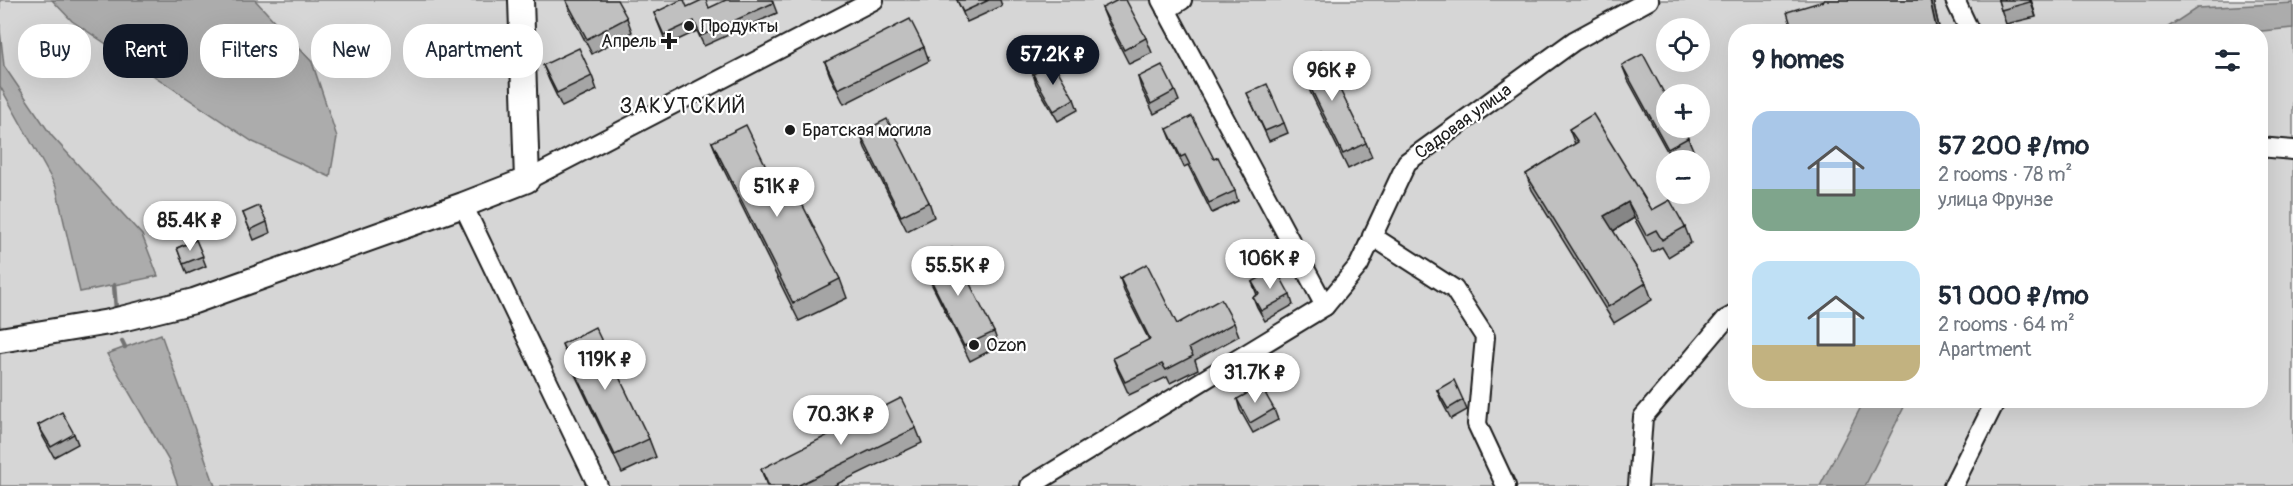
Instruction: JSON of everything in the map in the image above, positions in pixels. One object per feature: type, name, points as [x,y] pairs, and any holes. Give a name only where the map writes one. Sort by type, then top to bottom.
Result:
[{"type":"street","points":[[521,0],[526,180]]},
{"type":"street","points":[[0,340],[109,322],[194,301],[463,205],[526,180],[874,0]]},
{"type":"street","points":[[1182,0],[1163,5],[1325,306]]},
{"type":"street","name":"Садовая улица","points":[[1030,486],[1325,306],[1359,265],[1407,162],[1574,41],[1649,0]]},
{"type":"street","points":[[1955,0],[1966,24]]},
{"type":"street","points":[[2268,148],[2293,150]]},
{"type":"street","points":[[463,205],[598,486]]},
{"type":"street","points":[[1372,236],[1454,289],[1485,337],[1477,424],[1506,486]]},
{"type":"street","points":[[1638,486],[1643,417],[1728,318]]},
{"type":"street","points":[[1953,486],[1992,408]]},
{"type":"shaded area","points":[[0,0],[2293,0],[2293,486],[0,486]]},
{"type":"shaded area","points":[[52,0],[255,0],[277,24],[200,24],[200,78],[299,78],[299,48],[311,61],[311,78],[317,78],[337,137],[330,177],[253,142],[157,78],[188,78],[188,24],[103,24],[103,42],[91,34],[91,24],[76,24]]},
{"type":"shaded area","points":[[2293,3],[2293,28],[2268,30],[2268,24],[2173,24],[2197,8]]},
{"type":"shaded area","points":[[0,30],[4,66],[51,135],[142,235],[158,276],[80,292],[56,187],[0,86]]},
{"type":"shaded area","points":[[161,334],[215,486],[178,486],[169,461],[107,354]]},
{"type":"shaded area","points":[[1860,408],[1904,408],[1865,486],[1820,486]]},
{"type":"building","points":[[566,0],[617,0],[627,18],[587,39]]},
{"type":"building","points":[[684,0],[687,7],[706,0],[709,8],[726,0],[772,0],[773,3],[701,36],[694,21],[664,35],[654,13]]},
{"type":"building","points":[[957,0],[989,0],[963,12]]},
{"type":"building","points":[[1118,0],[1126,0],[1146,38],[1124,50],[1102,8]]},
{"type":"building","points":[[1930,0],[1935,24],[1791,24],[1787,12],[1824,1]]},
{"type":"building","points":[[1998,0],[2030,0],[2030,2],[2001,10]]},
{"type":"building","points":[[910,19],[924,47],[838,89],[825,62]]},
{"type":"building","points":[[579,48],[592,76],[557,93],[543,65]]},
{"type":"building","points":[[1321,51],[1366,143],[1343,154],[1298,62]]},
{"type":"building","points":[[1643,54],[1659,84],[1656,84],[1656,127],[1622,65]]},
{"type":"building","points":[[1053,62],[1074,99],[1054,111],[1033,74]]},
{"type":"building","points":[[1162,65],[1175,91],[1151,104],[1138,77]]},
{"type":"building","points":[[1267,84],[1284,123],[1265,131],[1247,93]]},
{"type":"building","points":[[1593,114],[1652,210],[1663,204],[1672,204],[1685,227],[1662,240],[1656,230],[1646,235],[1628,202],[1604,216],[1646,283],[1608,307],[1526,174],[1578,142],[1569,129]]},
{"type":"building","points":[[1192,116],[1214,159],[1218,157],[1235,191],[1209,203],[1185,155],[1181,157],[1167,129]]},
{"type":"building","points":[[887,119],[929,202],[901,216],[860,133]]},
{"type":"building","points":[[746,125],[781,197],[795,190],[840,279],[793,303],[712,142]]},
{"type":"building","points":[[1662,138],[1688,138],[1668,149]]},
{"type":"building","points":[[259,206],[267,222],[250,230],[243,213]]},
{"type":"building","points":[[196,240],[203,256],[183,264],[177,248]]},
{"type":"building","points":[[952,248],[994,332],[964,346],[922,262]]},
{"type":"building","points":[[1147,264],[1177,324],[1221,299],[1234,323],[1189,348],[1193,356],[1166,370],[1162,364],[1125,382],[1113,358],[1150,339],[1120,278]]},
{"type":"building","points":[[1276,269],[1290,295],[1261,311],[1253,297],[1259,294],[1252,282]]},
{"type":"building","points":[[595,327],[649,439],[615,455],[562,344]]},
{"type":"building","points":[[1454,380],[1463,400],[1448,409],[1437,390]]},
{"type":"building","points":[[1261,386],[1274,409],[1250,423],[1237,399]]},
{"type":"building","points":[[901,398],[916,428],[797,486],[769,486],[761,469]]},
{"type":"building","points":[[62,412],[74,434],[51,447],[38,425]]},
{"type":"waterway","points":[[114,285],[116,309]]},
{"type":"waterway","points":[[122,341],[125,347]]},
{"type":"place","name":"Продукты","points":[[689,26]]},
{"type":"place","name":"Апрель","points":[[669,41]]},
{"type":"place","name":"Братская могила","points":[[790,130]]},
{"type":"place","name":"Ozon","points":[[974,345]]},
{"type":"district","name":"ЗАКУТСКИЙ","points":[[683,106]]}]
